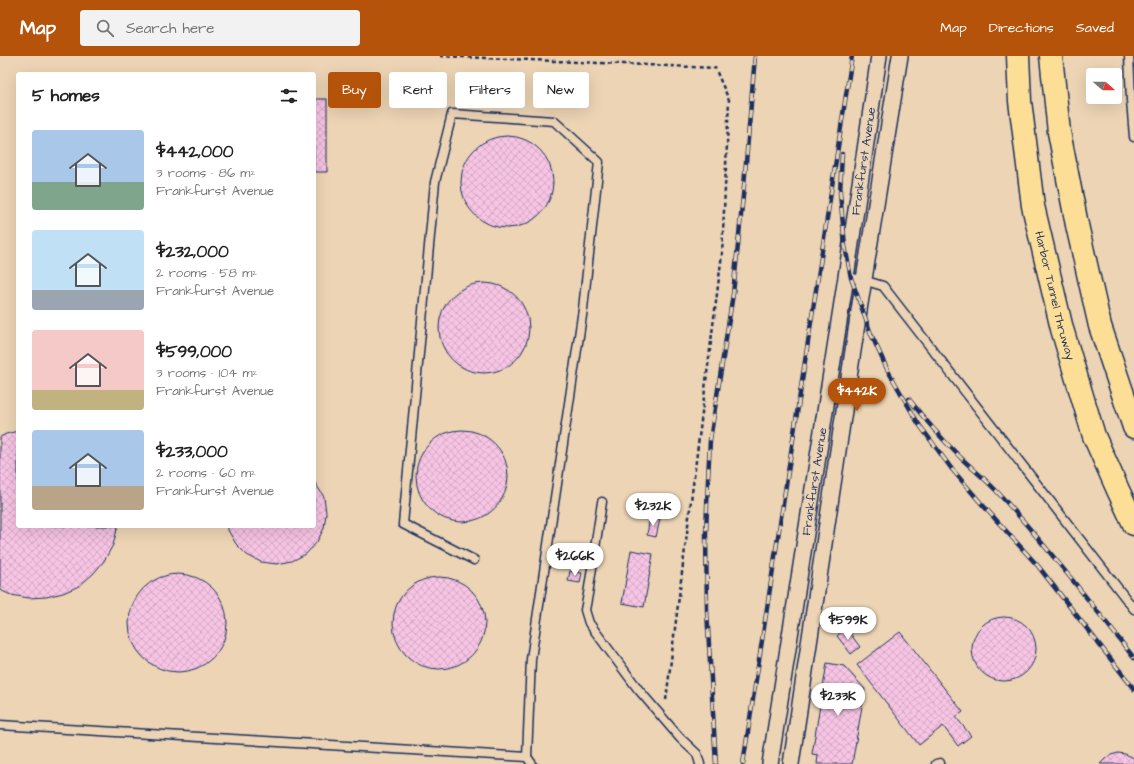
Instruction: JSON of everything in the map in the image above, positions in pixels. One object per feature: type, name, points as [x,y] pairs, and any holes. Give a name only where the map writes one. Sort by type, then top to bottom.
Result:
[{"type":"highway","name":"Harbor Tunnel Thruway","points":[[1018,56],[1020,101],[1033,206],[1062,329],[1094,436],[1134,524]]},
{"type":"highway","points":[[1051,56],[1059,132],[1078,232],[1100,326],[1134,427]]},
{"type":"street","name":"Frankfurst Avenue","points":[[770,764],[879,56]]},
{"type":"street","name":"Frankfurst Avenue","points":[[791,764],[863,280],[900,56]]},
{"type":"lane","points":[[1129,56],[1134,137]]},
{"type":"lane","points":[[0,725],[529,760],[531,659],[583,309],[599,162],[554,121],[452,114],[435,182],[403,524],[474,560]]},
{"type":"lane","points":[[846,276],[883,286],[1134,609]]},
{"type":"lane","points":[[602,502],[585,610],[589,623],[638,689],[680,738],[697,754],[700,764]]},
{"type":"lane","points":[[936,764],[940,764]]},
{"type":"path","points":[[440,56],[715,68],[729,100],[722,254],[663,718]]},
{"type":"building","points":[[316,99],[327,99],[327,172],[316,172]]},
{"type":"building","points":[[507,136],[525,140],[539,150],[549,164],[553,182],[549,200],[539,214],[525,224],[507,228],[489,224],[475,214],[465,200],[461,182],[465,164],[475,150],[489,140]]},
{"type":"building","points":[[475,283],[493,283],[509,290],[522,303],[529,319],[529,337],[522,353],[509,366],[493,373],[475,373],[459,366],[446,353],[439,337],[439,319],[446,303],[459,290]]},
{"type":"building","points":[[462,430],[479,434],[494,444],[504,459],[508,476],[504,493],[494,508],[479,518],[462,522],[445,518],[430,508],[420,493],[416,476],[420,459],[430,444],[445,434]]},
{"type":"building","points":[[16,432],[16,528],[117,528],[113,545],[104,561],[93,574],[79,586],[63,593],[46,597],[29,598],[11,595],[0,590],[0,437]]},
{"type":"building","points":[[316,484],[324,497],[326,513],[324,528],[317,542],[306,554],[292,561],[277,564],[261,562],[247,555],[236,544],[228,528],[316,528]]},
{"type":"building","points":[[650,517],[660,519],[656,537],[647,535]]},
{"type":"building","points":[[631,550],[653,554],[644,607],[622,603]]},
{"type":"building","points":[[570,571],[582,573],[580,583],[568,581]]},
{"type":"building","points":[[178,574],[197,577],[213,588],[224,604],[227,623],[224,642],[213,658],[197,669],[178,672],[159,669],[143,658],[132,642],[129,623],[132,604],[143,588],[159,577]]},
{"type":"building","points":[[439,577],[456,581],[471,591],[481,606],[485,623],[481,640],[471,655],[456,665],[439,669],[422,665],[407,655],[397,640],[393,623],[397,606],[407,591],[422,581]]},
{"type":"building","points":[[1004,617],[1022,622],[1027,626],[1031,631],[1036,649],[1031,667],[1027,672],[1022,676],[1004,681],[986,676],[981,672],[977,667],[972,649],[977,631],[981,626],[986,622]]},
{"type":"building","points":[[846,628],[860,647],[851,654],[837,636]]},
{"type":"building","points":[[900,632],[963,712],[956,717],[971,736],[958,746],[943,726],[919,745],[857,665]]},
{"type":"building","points":[[827,663],[844,666],[865,689],[852,764],[817,764],[818,755],[812,754]]},
{"type":"building","points":[[1118,753],[1132,757],[1134,759],[1134,764],[1100,764],[1111,755]]},
{"type":"railway","points":[[716,764],[707,611],[706,535],[710,440],[733,294],[755,56]]},
{"type":"railway","points":[[743,764],[852,56]]},
{"type":"railway","points":[[842,154],[840,193],[845,246],[851,278],[871,334],[887,369],[918,423],[951,468],[1038,566],[1134,689]]},
{"type":"railway","points":[[909,399],[948,444],[992,486],[1036,536],[1134,658]]}]
